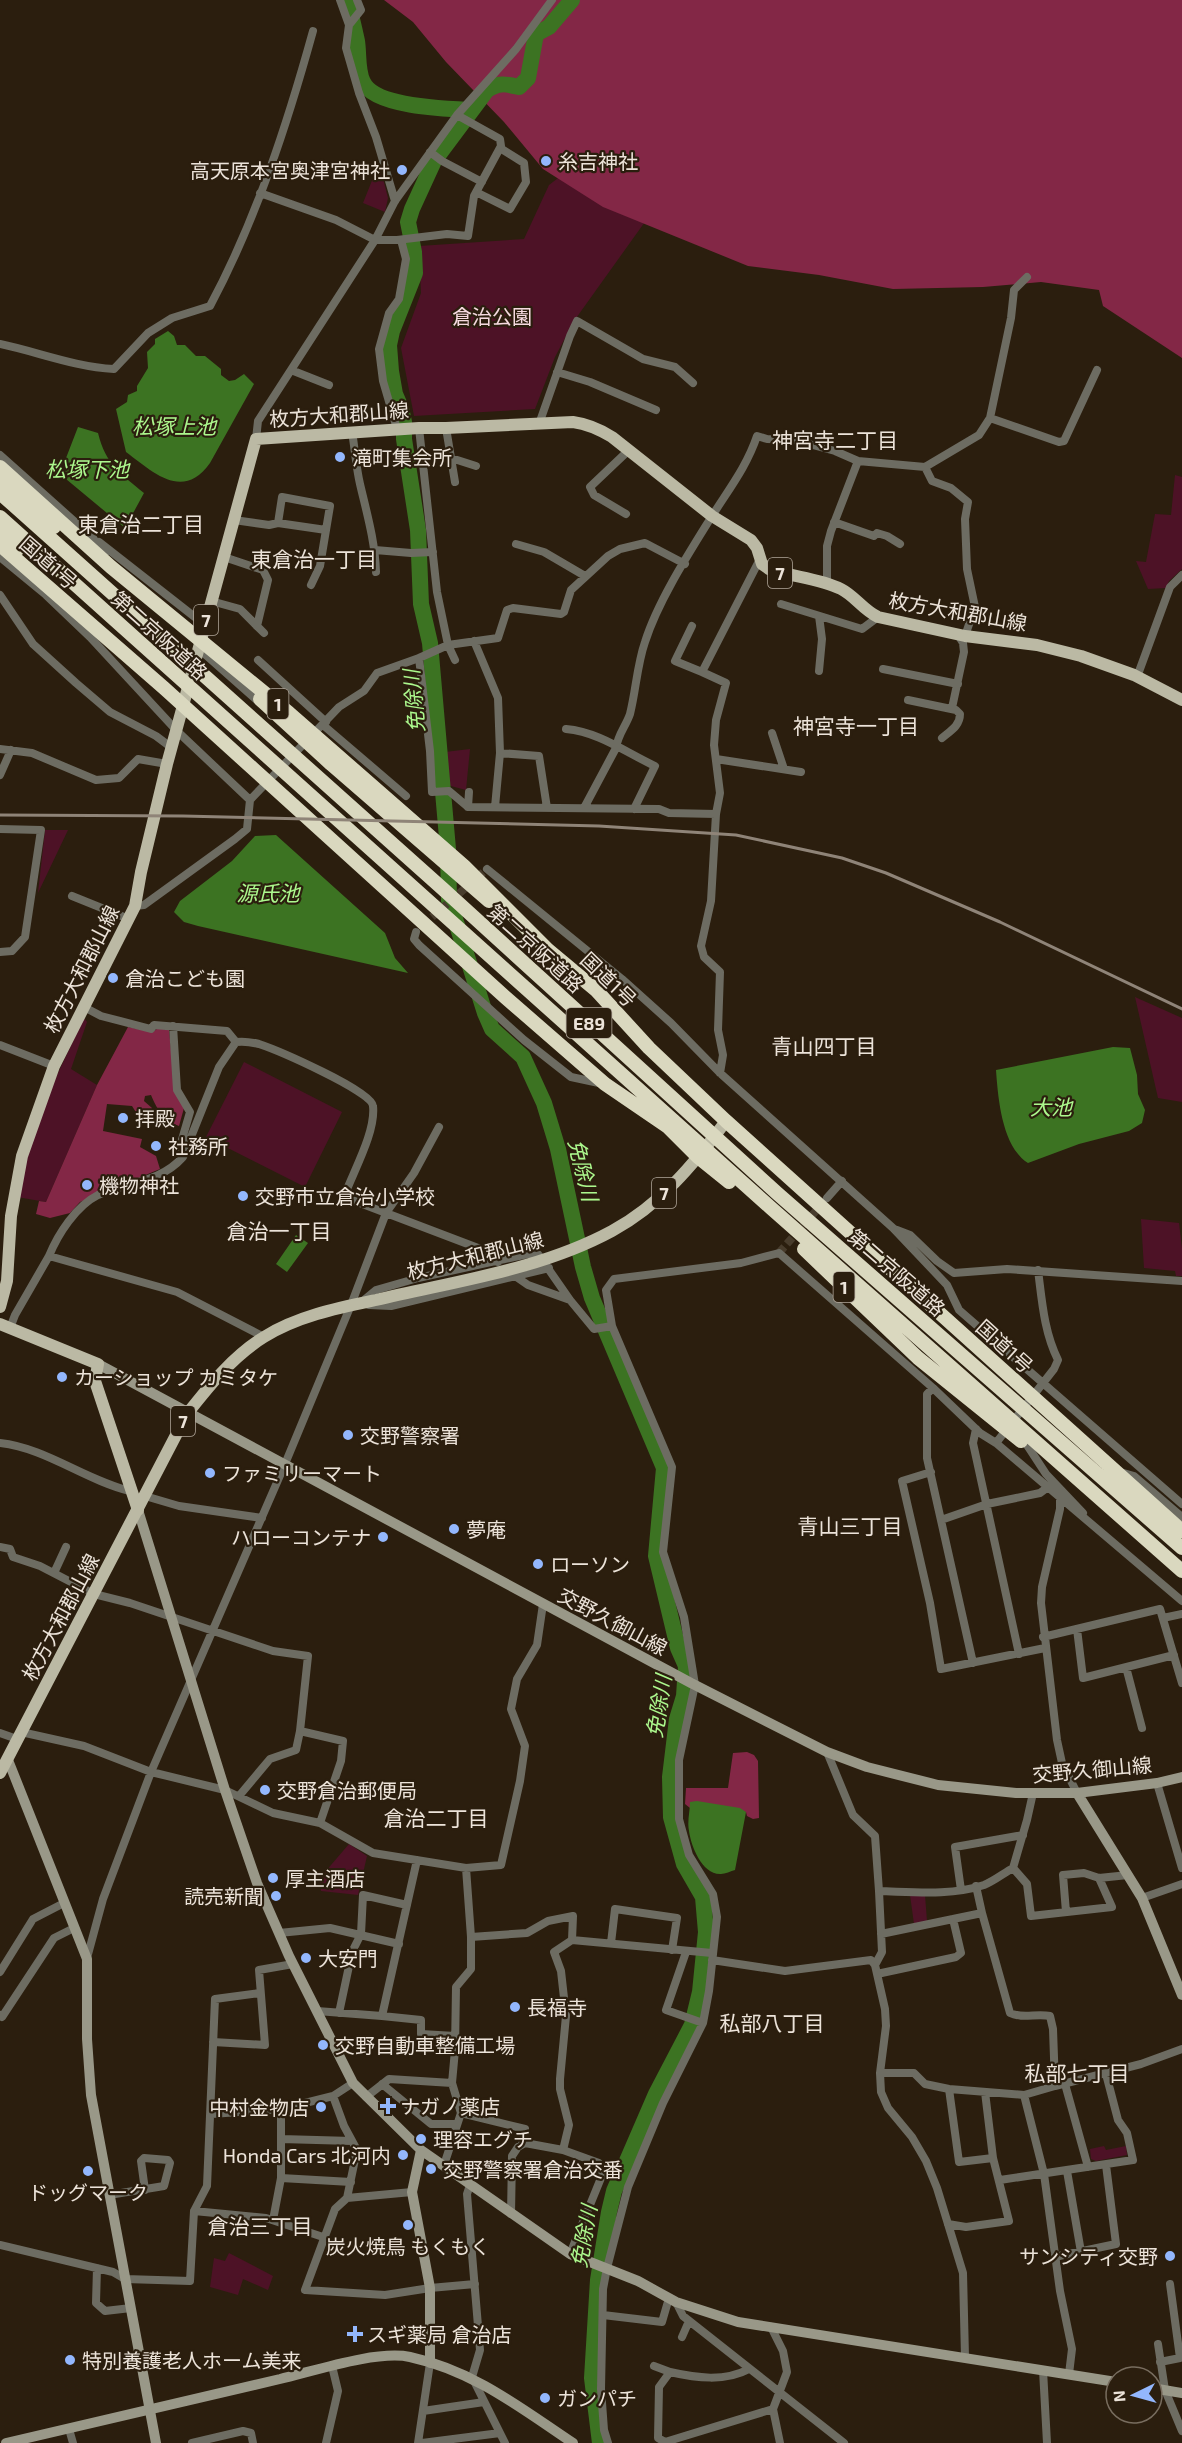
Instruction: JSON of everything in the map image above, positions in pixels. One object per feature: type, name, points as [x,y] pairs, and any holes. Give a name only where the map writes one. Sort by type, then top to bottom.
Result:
[{"type":"highway","name":"国道1号","points":[[0,467],[111,567],[324,744],[464,866],[548,950],[596,990],[649,1048],[726,1121],[1182,1531]]},
{"type":"highway","points":[[0,481],[241,683],[458,875],[548,950]]},
{"type":"highway","name":"第二京阪道路","points":[[0,493],[443,889],[778,1194],[1182,1548]]},
{"type":"highway","name":"第二京阪道路","points":[[0,517],[771,1208],[1182,1571]]},
{"type":"highway","points":[[0,533],[396,887],[505,998]]},
{"type":"highway","name":"国道1号","points":[[0,545],[164,688],[505,998],[605,1084],[668,1127],[698,1157],[754,1202],[918,1358],[1027,1445],[1182,1579]]},
{"type":"main road","name":"枚方大和郡山線","points":[[0,1308],[7,1281],[11,1216],[22,1156],[54,1066],[135,906],[167,764],[256,439],[406,428],[573,422],[584,424],[601,430],[712,516],[751,540],[757,548],[760,559],[769,569],[844,590],[868,613],[878,617],[961,635],[1037,645],[1081,656],[1137,677],[1182,700]]},
{"type":"main road","name":"枚方大和郡山線","points":[[0,1773],[187,1414],[213,1382],[240,1355],[264,1337],[295,1321],[356,1304],[533,1263],[574,1249],[614,1230],[658,1199],[698,1157],[726,1121]]},
{"type":"main road","points":[[5,1326],[98,1364],[95,1381],[114,1432],[130,1491],[138,1510]]},
{"type":"street","points":[[340,0],[349,25],[346,48],[395,201]]},
{"type":"street","points":[[349,25],[361,10],[357,0]]},
{"type":"street","points":[[256,439],[258,422],[375,240],[395,201],[460,112],[516,49],[552,0]]},
{"type":"street","points":[[0,344],[32,350],[94,368],[114,369],[148,333],[172,318],[210,306],[234,260],[260,193],[296,91],[313,31]]},
{"type":"street","points":[[260,193],[336,220],[375,240],[447,234],[468,236],[476,192],[500,148],[501,139],[468,123],[460,112]]},
{"type":"street","points":[[476,192],[510,209],[526,182],[524,163],[500,148]]},
{"type":"street","points":[[431,153],[482,182]]},
{"type":"street","points":[[408,239],[399,299],[389,313],[379,350],[383,381],[406,428],[448,645],[455,660]]},
{"type":"street","points":[[584,808],[616,748],[618,736],[629,716],[647,635],[656,612],[712,516],[747,463],[757,436],[767,439],[794,440],[835,451],[858,461],[925,467],[980,435],[990,418],[1011,318],[1014,290],[1027,278]]},
{"type":"street","points":[[539,424],[577,321],[643,359],[675,367],[693,383]]},
{"type":"street","points":[[291,370],[329,385]]},
{"type":"street","points":[[990,418],[1059,442],[1064,441],[1097,370]]},
{"type":"street","points":[[557,372],[590,382],[656,410]]},
{"type":"street","points":[[446,428],[455,482]]},
{"type":"street","points":[[352,432],[360,485],[368,510],[375,550],[376,572]]},
{"type":"street","points":[[626,514],[594,495],[590,487],[628,450]]},
{"type":"street","points":[[0,455],[93,538],[205,625]]},
{"type":"street","points":[[451,458],[476,466]]},
{"type":"street","points":[[827,584],[827,546],[858,461]]},
{"type":"street","points":[[925,467],[932,481],[951,488],[969,502],[965,519],[966,569],[975,607],[961,635],[964,652],[952,708]]},
{"type":"street","points":[[278,523],[282,497],[330,506],[320,566],[311,585]]},
{"type":"street","points":[[234,520],[326,530]]},
{"type":"street","points":[[834,522],[874,536],[877,533],[887,536],[900,544]]},
{"type":"street","points":[[93,538],[111,567]]},
{"type":"street","points":[[135,906],[144,905],[247,829],[250,800],[339,707],[364,691],[377,673],[448,645],[498,638],[507,610],[513,608],[561,614],[564,612],[571,590],[620,549],[645,543],[685,564]]},
{"type":"street","points":[[516,544],[544,552],[585,576]]},
{"type":"street","points":[[375,550],[429,552]]},
{"type":"street","points":[[0,557],[46,595],[90,637],[177,731],[250,800]]},
{"type":"street","points":[[224,557],[263,570],[268,580],[257,626]]},
{"type":"street","points":[[702,672],[760,559]]},
{"type":"street","points":[[1137,677],[1170,587],[1182,575]]},
{"type":"street","points":[[0,595],[33,644],[76,683],[110,712],[156,736],[172,748]]},
{"type":"street","points":[[212,602],[240,609],[264,633]]},
{"type":"street","points":[[781,604],[862,629],[878,617]]},
{"type":"street","points":[[819,616],[822,639],[819,671]]},
{"type":"street","points":[[692,626],[675,661],[726,683],[716,720],[716,759],[720,793],[716,814],[711,901],[701,946],[704,957],[720,972],[718,1029],[723,1055],[720,1072]]},
{"type":"street","points":[[90,637],[164,688]]},
{"type":"street","points":[[474,641],[498,698],[500,753],[495,807]]},
{"type":"street","points":[[199,649],[306,744]]},
{"type":"street","points":[[418,657],[430,751],[432,792],[446,791],[468,807],[659,809],[669,813],[716,814]]},
{"type":"street","points":[[258,660],[324,724],[406,796]]},
{"type":"street","points":[[883,669],[958,684]]},
{"type":"street","points":[[908,700],[952,708],[960,714],[957,725],[942,738]]},
{"type":"street","points":[[566,729],[584,731],[604,739],[616,748],[655,766],[634,809]]},
{"type":"street","points":[[772,733],[784,769]]},
{"type":"street","points":[[0,749],[32,753],[96,780],[119,778],[138,759],[167,764]]},
{"type":"street","points":[[0,775],[11,750]]},
{"type":"street","points":[[500,753],[539,756],[547,808]]},
{"type":"street","points":[[716,759],[801,772]]},
{"type":"street","points":[[468,807],[469,792]]},
{"type":"street","points":[[0,830],[41,830],[25,937],[12,951],[0,952]]},
{"type":"street","points":[[486,869],[622,979],[671,1023],[720,1072],[893,1228],[947,1285],[959,1310],[1182,1504]]},
{"type":"street","points":[[72,896],[129,919]]},
{"type":"street","points":[[416,932],[414,939],[419,945],[524,1040],[571,1077],[605,1084]]},
{"type":"street","points":[[84,1007],[101,1016],[151,1029],[154,1026],[172,1026],[227,1031],[236,1042],[258,1044],[320,1072],[337,1077],[370,1098],[374,1105],[371,1125],[344,1197],[494,1254],[498,1262]]},
{"type":"street","points":[[172,1026],[177,1090],[190,1112],[178,1153],[183,1157]]},
{"type":"street","points":[[5,1326],[15,1316],[68,1222],[90,1200],[100,1194],[152,1179],[183,1157],[215,1074],[236,1042]]},
{"type":"street","points":[[0,1045],[54,1066]]},
{"type":"street","points":[[156,2443],[91,2095],[87,2039],[87,1959],[103,1899],[151,1772],[356,1304],[386,1213],[414,1173],[439,1127]]},
{"type":"street","points":[[827,1198],[842,1181]]},
{"type":"street","points":[[893,1228],[910,1235],[937,1262],[954,1273],[1007,1269],[1038,1270],[1182,1281]]},
{"type":"street","points":[[608,2443],[604,2430],[601,2389],[603,2289],[607,2268],[628,2187],[709,1991],[717,1917],[713,1894],[689,1855],[679,1819],[679,1760],[693,1684],[684,1617],[663,1552],[672,1467],[612,1326],[606,1290],[614,1280],[741,1263],[779,1253],[933,1388],[976,1429],[996,1443],[1182,1601]]},
{"type":"street","points":[[356,1304],[376,1290],[418,1278],[528,1254],[538,1254],[570,1300],[594,1329],[612,1326]]},
{"type":"street","points":[[50,1256],[177,1292],[264,1337]]},
{"type":"street","points":[[356,1304],[391,1306],[549,1268]]},
{"type":"street","points":[[996,1443],[1058,1360],[1052,1348],[1043,1310],[1038,1270]]},
{"type":"street","points":[[514,1276],[528,1285],[570,1300]]},
{"type":"street","name":"交野久御山線","points":[[98,1364],[187,1414],[285,1464],[679,1677],[827,1752],[867,1767],[938,1785],[1033,1793],[1077,1793],[1157,1783],[1182,1777]]},
{"type":"street","points":[[933,1388],[927,1394],[927,1458],[973,1663]]},
{"type":"street","points":[[976,1429],[974,1443],[1019,1654]]},
{"type":"street","points":[[0,1443],[18,1446],[43,1455],[80,1473],[130,1491]]},
{"type":"street","points":[[1027,1445],[1046,1474],[1072,1499],[1095,1528]]},
{"type":"street","points":[[1113,1469],[1134,1476],[1182,1517]]},
{"type":"street","points":[[931,1472],[902,1481],[930,1603],[941,1669],[1045,1648]]},
{"type":"street","points":[[941,1520],[987,1504],[1040,1492],[1048,1487]]},
{"type":"street","points":[[144,1496],[179,1506],[262,1518]]},
{"type":"street","points":[[1060,1498],[1060,1509],[1042,1587],[1041,1603],[1043,1637],[1062,1763],[1077,1793],[1142,1898],[1182,1995]]},
{"type":"street","points":[[138,1510],[225,1790],[257,1883],[279,1933],[353,2083],[421,2150],[570,2254],[638,2281],[672,2300],[729,2320],[1104,2380]]},
{"type":"street","points":[[0,1547],[10,1549],[13,1557],[54,1573],[94,1594],[171,1616],[273,1651],[308,1656],[296,1750],[270,1759],[239,1796]]},
{"type":"street","points":[[54,1573],[66,1547]]},
{"type":"street","points":[[1,1733],[84,1746],[151,1772],[225,1790],[273,1813],[320,1823],[373,1853],[466,1868],[501,1864],[520,1781],[525,1746],[511,1709],[517,1679],[537,1645],[543,1604]]},
{"type":"street","points":[[1043,1637],[1160,1609],[1182,1683]]},
{"type":"street","points":[[1163,1618],[1182,1614]]},
{"type":"street","points":[[1077,1629],[1083,1678],[1174,1655]]},
{"type":"street","points":[[1126,1667],[1142,1728]]},
{"type":"street","points":[[300,1731],[343,1741],[341,1761],[320,1823]]},
{"type":"street","points":[[827,1752],[853,1815],[875,1836],[882,1952],[875,1965]]},
{"type":"street","points":[[8,1760],[87,1959]]},
{"type":"street","points":[[1157,1783],[1182,1868]]},
{"type":"street","points":[[879,1892],[930,1893],[961,1890],[985,1884],[1013,1868],[1033,1793]]},
{"type":"street","points":[[961,1890],[955,1846],[1023,1835]]},
{"type":"street","points":[[382,2016],[417,1860]]},
{"type":"street","points":[[444,2165],[461,2113],[452,2083],[456,1987],[471,1969],[466,1868]]},
{"type":"street","points":[[1013,1868],[1027,1884],[1031,1916],[1112,1907],[1099,1878]]},
{"type":"street","points":[[1066,1912],[1064,1875],[1084,1873],[1099,1878],[1128,1875]]},
{"type":"street","points":[[1142,1898],[1182,1884]]},
{"type":"street","points":[[976,1886],[1010,2013],[1016,2016],[1041,2014],[1050,2016],[1053,2029],[1055,2086]]},
{"type":"street","points":[[339,2013],[352,1952],[361,1934],[363,1894],[407,1905]]},
{"type":"street","points":[[0,1972],[33,1919],[64,1903]]},
{"type":"street","points":[[611,1943],[615,1909],[677,1918],[672,1950]]},
{"type":"street","points":[[881,1934],[982,1912]]},
{"type":"street","points":[[471,1937],[527,1933],[548,1922],[573,1916],[572,1940]]},
{"type":"street","points":[[877,1974],[956,1957],[961,1953],[953,1919]]},
{"type":"street","points":[[0,2015],[2,2017],[54,1938],[74,1928]]},
{"type":"street","points":[[279,1933],[290,1930],[330,1929],[399,1944]]},
{"type":"street","points":[[563,2150],[569,2125],[560,2089],[566,2016],[561,1971],[554,1952],[572,1940],[696,1952],[785,1971],[871,1960],[875,1965],[885,2009],[886,2026],[880,2073],[881,2092],[888,2108],[906,2129],[926,2161],[948,2224],[963,2274],[965,2357]]},
{"type":"street","points":[[686,1952],[666,2010],[697,2021]]},
{"type":"street","points":[[213,2042],[265,2045],[259,1970],[293,1964]]},
{"type":"street","points":[[0,2245],[112,2272],[125,2279],[190,2281],[194,2211],[207,2186],[212,2114],[215,1999],[260,1993]]},
{"type":"street","points":[[317,2011],[421,2020],[421,2034],[455,2036]]},
{"type":"street","points":[[880,2073],[914,2073],[925,2084],[949,2089],[1024,2095],[1106,2074],[1182,2049]]},
{"type":"street","points":[[1000,2180],[1133,2160],[1126,2133],[1118,2120],[1106,2074]]},
{"type":"street","points":[[366,2097],[389,2079],[452,2083]]},
{"type":"street","points":[[212,2114],[281,2109],[333,2096],[353,2083]]},
{"type":"street","points":[[382,2084],[431,2124],[456,2124]]},
{"type":"street","points":[[1065,2084],[1088,2168]]},
{"type":"street","points":[[949,2089],[959,2162],[993,2158]]},
{"type":"street","points":[[948,2224],[966,2227],[1009,2221],[993,2158],[985,2092]]},
{"type":"street","points":[[1024,2095],[1044,2174],[1060,2291],[1072,2349],[1069,2374]]},
{"type":"street","points":[[333,2096],[344,2126],[357,2150],[347,2198],[335,2209],[305,2290],[385,2295],[475,2284]]},
{"type":"street","points":[[273,2220],[281,2178],[281,2109]]},
{"type":"street","points":[[461,2113],[525,2129],[522,2144],[512,2156],[511,2214]]},
{"type":"street","points":[[281,2139],[352,2141]]},
{"type":"street","points":[[522,2144],[563,2150],[599,2163],[603,2174],[570,2254]]},
{"type":"street","points":[[421,2150],[412,2192],[429,2288],[430,2363],[420,2443],[500,2433]]},
{"type":"street","points":[[109,2195],[145,2190],[164,2186],[170,2163],[168,2160],[144,2158],[141,2161],[145,2190]]},
{"type":"street","points":[[1059,2256],[1116,2244],[1106,2165]]},
{"type":"street","points":[[1068,2171],[1081,2252]]},
{"type":"street","points":[[281,2178],[351,2182]]},
{"type":"street","points":[[470,2185],[467,2194],[480,2350],[472,2377],[505,2443]]},
{"type":"street","points":[[347,2198],[412,2192]]},
{"type":"street","points":[[194,2211],[273,2220],[326,2238]]},
{"type":"street","points":[[97,2268],[96,2303],[105,2312],[131,2308]]},
{"type":"street","points":[[1160,2362],[1180,2358],[1170,2284]]},
{"type":"street","points":[[603,2315],[662,2322],[672,2300]]},
{"type":"street","points":[[672,2300],[689,2321],[844,2443]]},
{"type":"street","points":[[682,2337],[689,2321]]},
{"type":"street","points":[[771,2327],[783,2351],[787,2372],[773,2409],[780,2443]]},
{"type":"street","points":[[1158,2344],[1165,2390],[1182,2431]]},
{"type":"street","points":[[6,2443],[150,2407],[332,2366],[378,2358],[407,2356],[441,2365],[472,2377],[573,2443]]},
{"type":"street","points":[[326,2443],[338,2391],[332,2366]]},
{"type":"street","points":[[654,2366],[670,2372],[710,2378],[740,2374],[749,2369]]},
{"type":"street","points":[[1043,2370],[1043,2405],[1047,2443]]},
{"type":"street","points":[[670,2372],[658,2387],[658,2438],[665,2442],[773,2409]]},
{"type":"street","points":[[1165,2390],[1182,2393]]},
{"type":"street","points":[[423,2411],[484,2402]]},
{"type":"street","points":[[69,2428],[73,2443]]},
{"type":"street","points":[[195,2443],[243,2431],[251,2433],[253,2443]]},
{"type":"green space","points":[[379,163],[388,198],[385,212],[363,203]]},
{"type":"green space","name":"倉治公園","points":[[562,175],[647,219],[574,321],[555,357],[535,409],[414,416],[401,348],[421,293],[419,246],[524,239],[549,185]]},
{"type":"green space","points":[[1175,475],[1182,477],[1182,569],[1169,581],[1166,588],[1148,589],[1136,561],[1146,562],[1155,514],[1171,515]]},
{"type":"green space","points":[[470,749],[466,790],[447,785],[445,752]]},
{"type":"green space","points":[[45,830],[68,830],[38,893]]},
{"type":"green space","points":[[1135,997],[1182,1018],[1182,1102],[1158,1098]]},
{"type":"green space","points":[[84,1018],[87,1022],[71,1069],[97,1085],[46,1202],[17,1197],[37,1117]]},
{"type":"green space","points":[[244,1062],[342,1112],[305,1187],[206,1137]]},
{"type":"green space","points":[[1141,1219],[1179,1223],[1182,1276],[1176,1276],[1175,1271],[1144,1268]]},
{"type":"green space","points":[[349,1844],[367,1856],[358,1895],[321,1891],[319,1879]]},
{"type":"green space","points":[[910,1895],[925,1895],[927,1921],[914,1924]]},
{"type":"green space","points":[[1104,2146],[1106,2150],[1126,2146],[1127,2155],[1096,2161],[1091,2159],[1090,2149]]},
{"type":"green space","points":[[229,2253],[273,2276],[268,2290],[243,2279],[238,2295],[210,2287],[214,2258],[225,2261]]},
{"type":"shaded area","points":[[384,0],[1182,0],[1182,358],[1103,306],[1099,290],[1041,282],[983,287],[893,289],[819,275],[748,266],[603,207],[543,169],[504,122],[446,62],[413,22]]},
{"type":"shaded area","name":"機物神社","points":[[128,1027],[153,1032],[158,1028],[169,1030],[175,1090],[184,1108],[179,1126],[161,1114],[151,1095],[145,1096],[144,1101],[152,1108],[150,1119],[139,1117],[132,1106],[107,1104],[103,1131],[142,1139],[140,1147],[156,1156],[160,1169],[80,1202],[70,1213],[50,1218],[36,1214],[39,1201],[46,1202],[97,1085]]},
{"type":"shaded area","points":[[747,1752],[754,1755],[758,1761],[759,1818],[753,1819],[747,1816],[746,1812],[691,1802],[690,1808],[685,1804],[686,1788],[728,1788],[733,1753]]},
{"type":"water","name":"松塚上池","points":[[168,331],[174,336],[177,345],[185,345],[196,356],[205,356],[221,369],[221,375],[229,381],[244,374],[254,384],[210,463],[200,474],[179,482],[158,475],[126,452],[116,409],[127,402],[128,395],[137,391],[137,386],[148,368],[147,352],[155,344],[155,339]]},
{"type":"water","name":"松塚下池","points":[[78,427],[98,433],[105,453],[115,468],[144,493],[125,528],[66,479],[61,471]]},
{"type":"water","name":"源氏池","points":[[276,835],[385,933],[395,958],[408,973],[198,926],[184,922],[174,912],[180,901],[232,861],[255,836]]},
{"type":"water","name":"大池","points":[[1113,1047],[1130,1048],[1137,1075],[1138,1094],[1145,1110],[1142,1123],[1129,1131],[1079,1144],[1028,1163],[1019,1156],[1012,1146],[1003,1121],[996,1070]]},
{"type":"water","points":[[296,1235],[308,1243],[287,1272],[276,1264]]},
{"type":"water","points":[[697,1801],[740,1808],[746,1812],[735,1870],[723,1874],[714,1873],[703,1865],[699,1858],[692,1844],[688,1824],[690,1802]]},
{"type":"waterway","name":"免除川","points":[[347,0],[357,41],[360,73],[363,82],[370,90],[396,102],[472,110]]},
{"type":"waterway","name":"免除川","points":[[572,0],[549,27],[536,34],[528,78],[519,87],[503,84],[487,90],[434,161],[408,222],[414,252],[415,273],[392,331],[389,345],[395,394],[404,422],[404,439],[418,530],[421,604],[430,643],[448,849],[449,900],[492,1029],[523,1057],[544,1103],[558,1149],[583,1267],[592,1298],[664,1468],[656,1556],[678,1648],[686,1666],[684,1696],[677,1719],[670,1777],[671,1817],[684,1864],[703,1897],[706,1932],[700,1992],[692,2025],[656,2094],[614,2191],[609,2212],[598,2280],[592,2378],[600,2443]]},
{"type":"tunnel","points":[[423,925],[487,869]]},
{"type":"tunnel","points":[[779,1253],[821,1205]]},
{"type":"railway","points":[[0,815],[183,816],[599,826],[736,835],[842,858],[886,873],[1000,922],[1182,1009]]},
{"type":"place","name":"糸吉神社","points":[[546,161]]},
{"type":"place","name":"高天原本宮奥津宮神社","points":[[402,170]]},
{"type":"place","name":"滝町集会所","points":[[340,457]]},
{"type":"place","name":"倉治こども園","points":[[113,978]]},
{"type":"place","name":"拝殿","points":[[123,1118]]},
{"type":"place","name":"社務所","points":[[156,1146]]},
{"type":"place","name":"機物神社","points":[[87,1185]]},
{"type":"place","name":"交野市立倉治小学校","points":[[243,1196]]},
{"type":"place","name":"カーショップ カミタケ","points":[[62,1377]]},
{"type":"place","name":"交野警察署","points":[[348,1435]]},
{"type":"place","name":"ファミリーマート","points":[[210,1473]]},
{"type":"place","name":"夢庵","points":[[454,1529]]},
{"type":"place","name":"ハローコンテナ","points":[[383,1537]]},
{"type":"place","name":"ローソン","points":[[538,1564]]},
{"type":"place","name":"交野倉治郵便局","points":[[265,1790]]},
{"type":"place","name":"厚主酒店","points":[[273,1878]]},
{"type":"place","name":"読売新聞","points":[[276,1896]]},
{"type":"place","name":"大安門","points":[[306,1958]]},
{"type":"place","name":"長福寺","points":[[515,2007]]},
{"type":"place","name":"交野自動車整備工場","points":[[323,2045]]},
{"type":"place","name":"ナガノ薬店","points":[[388,2106]]},
{"type":"place","name":"中村金物店","points":[[321,2107]]},
{"type":"place","name":"理容エグチ","points":[[421,2139]]},
{"type":"place","name":"Honda Cars 北河内","points":[[403,2155]]},
{"type":"place","name":"交野警察署倉治交番","points":[[431,2169]]},
{"type":"place","name":"ドッグマーク","points":[[88,2171]]},
{"type":"place","name":"炭火焼鳥 もくもく","points":[[408,2225]]},
{"type":"place","name":"サンシティ交野","points":[[1170,2256]]},
{"type":"place","name":"スギ薬局 倉治店","points":[[355,2334]]},
{"type":"place","name":"特別養護老人ホーム美来","points":[[70,2360]]},
{"type":"place","name":"ガンパチ","points":[[545,2398]]},
{"type":"district","name":"神宮寺二丁目","points":[[835,439]]},
{"type":"district","name":"東倉治二丁目","points":[[141,523]]},
{"type":"district","name":"東倉治一丁目","points":[[314,558]]},
{"type":"district","name":"神宮寺一丁目","points":[[856,725]]},
{"type":"district","name":"青山四丁目","points":[[824,1045]]},
{"type":"district","name":"倉治一丁目","points":[[279,1230]]},
{"type":"district","name":"青山三丁目","points":[[850,1525]]},
{"type":"district","name":"倉治二丁目","points":[[436,1817]]},
{"type":"district","name":"私部八丁目","points":[[772,2022]]},
{"type":"district","name":"私部七丁目","points":[[1077,2072]]},
{"type":"district","name":"倉治三丁目","points":[[260,2225]]}]
